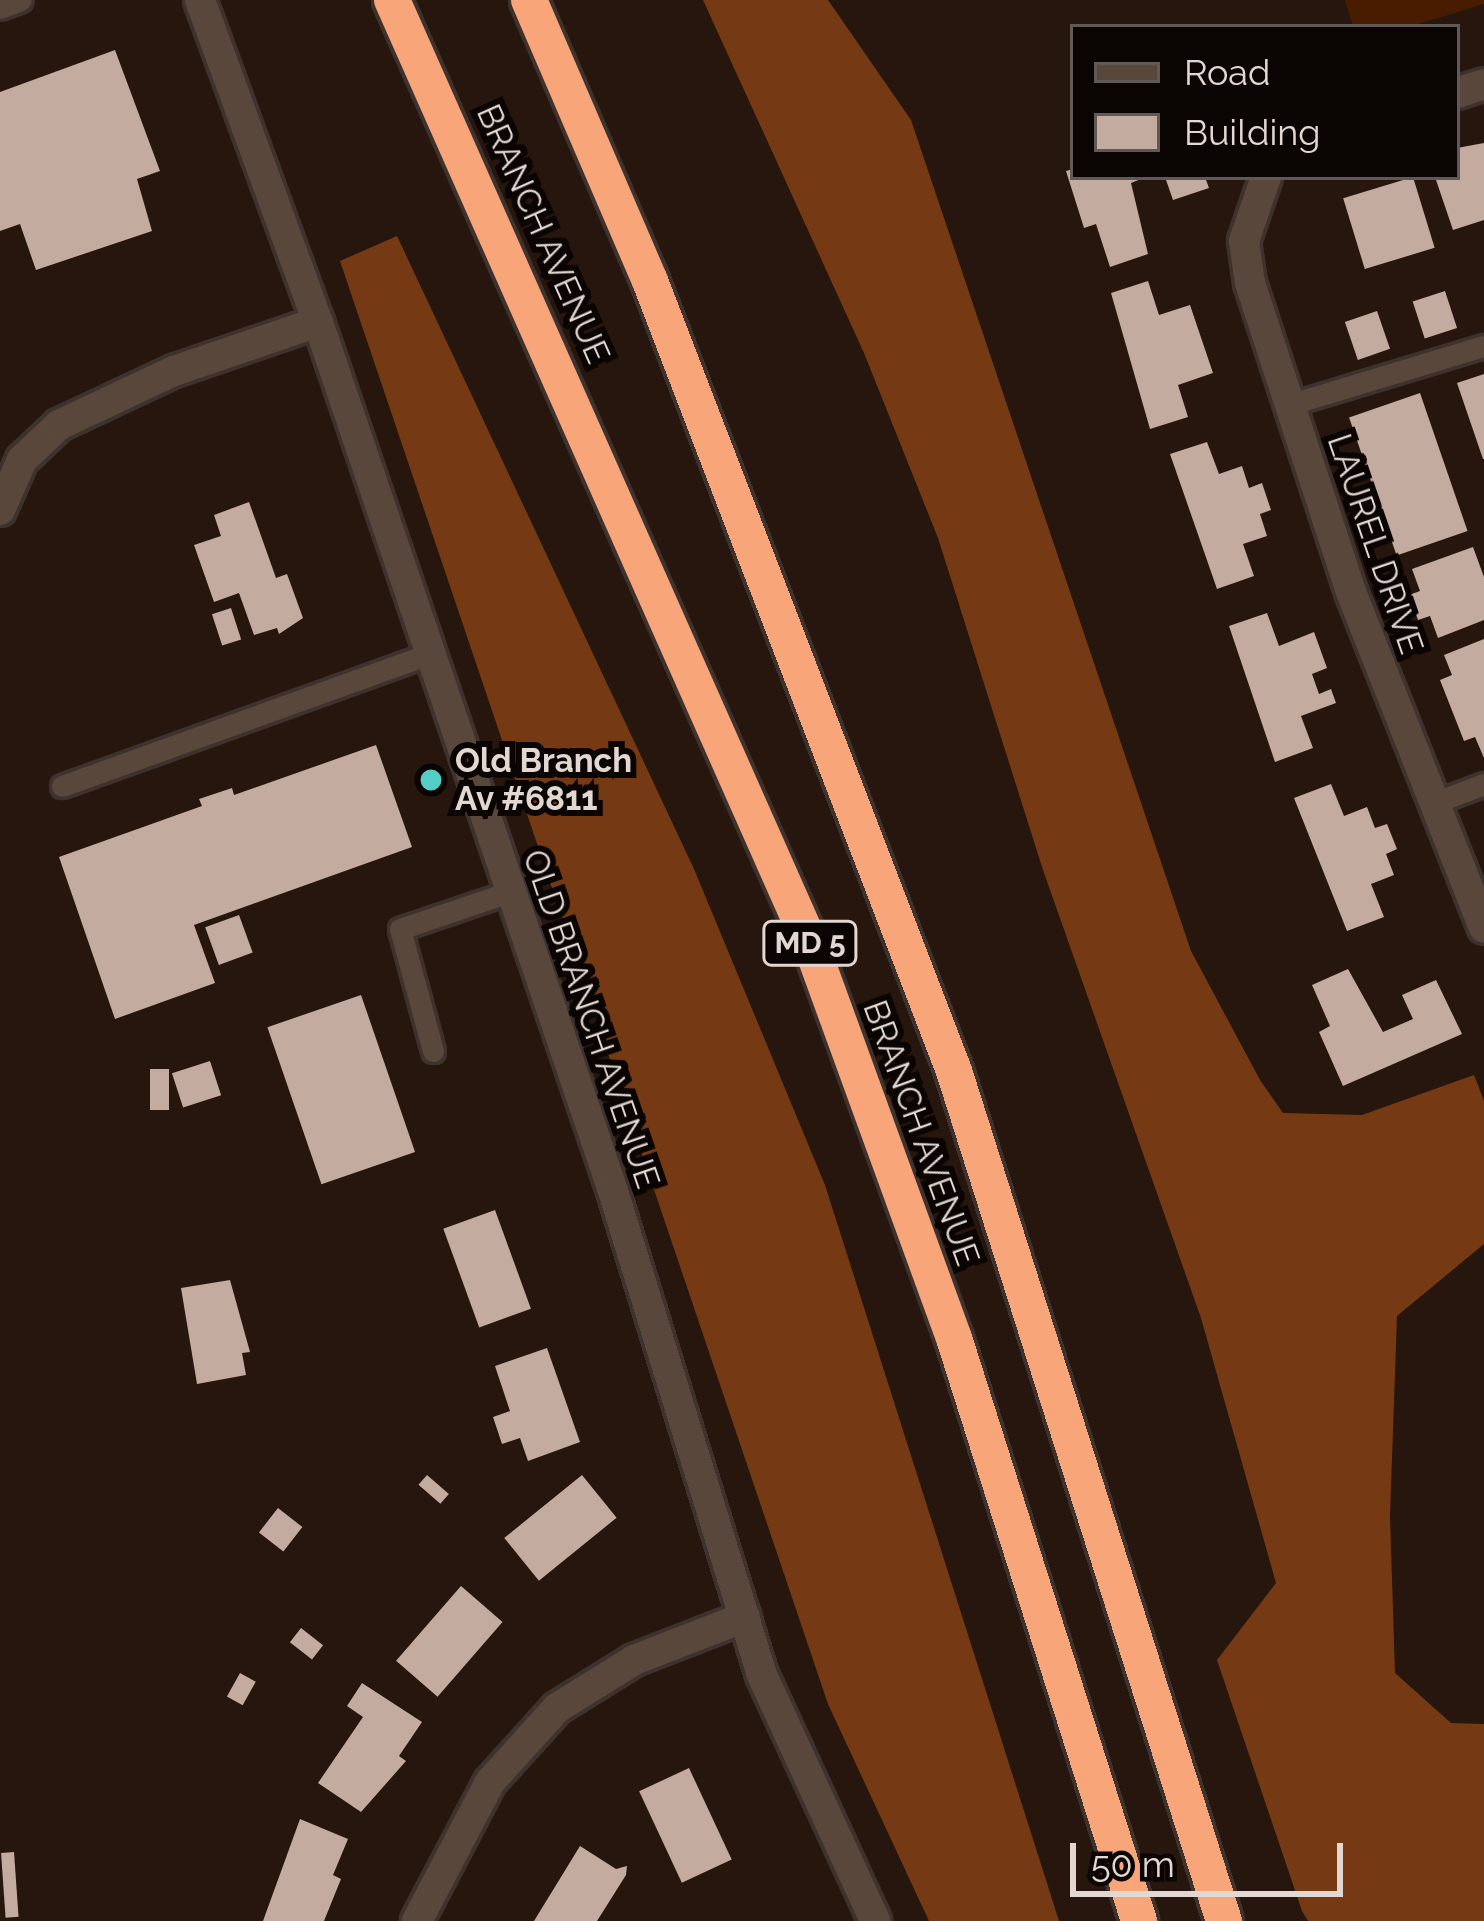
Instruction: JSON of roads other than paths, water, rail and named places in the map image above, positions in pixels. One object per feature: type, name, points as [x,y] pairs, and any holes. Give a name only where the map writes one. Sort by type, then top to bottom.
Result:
[{"type":"highway","name":"BRANCH AVENUE","points":[[392,0],[812,948],[953,1338],[1139,1921]]},
{"type":"highway","name":"BRANCH AVENUE","points":[[529,0],[642,261],[954,1071],[1224,1921]]},
{"type":"main road","name":"OLD BRANCH AVENUE","points":[[200,0],[318,322],[778,1712],[874,1921]]},
{"type":"main road","name":"LAUREL DRIVE","points":[[1265,180],[1244,241],[1288,405],[1431,805],[1484,928]]},
{"type":"main road","points":[[0,511],[22,460],[58,425],[174,371],[318,322]]},
{"type":"main road","points":[[417,1921],[490,1782],[557,1708],[634,1660],[746,1617]]},
{"type":"lane","points":[[0,8],[21,0]]},
{"type":"lane","points":[[1288,405],[1484,346]]},
{"type":"lane","points":[[62,786],[429,654]]},
{"type":"lane","points":[[1431,805],[1484,784]]},
{"type":"lane","points":[[434,1051],[400,929],[509,892]]},
{"type":"place","name":"Old Branch Av #6811","points":[[431,780]]}]
